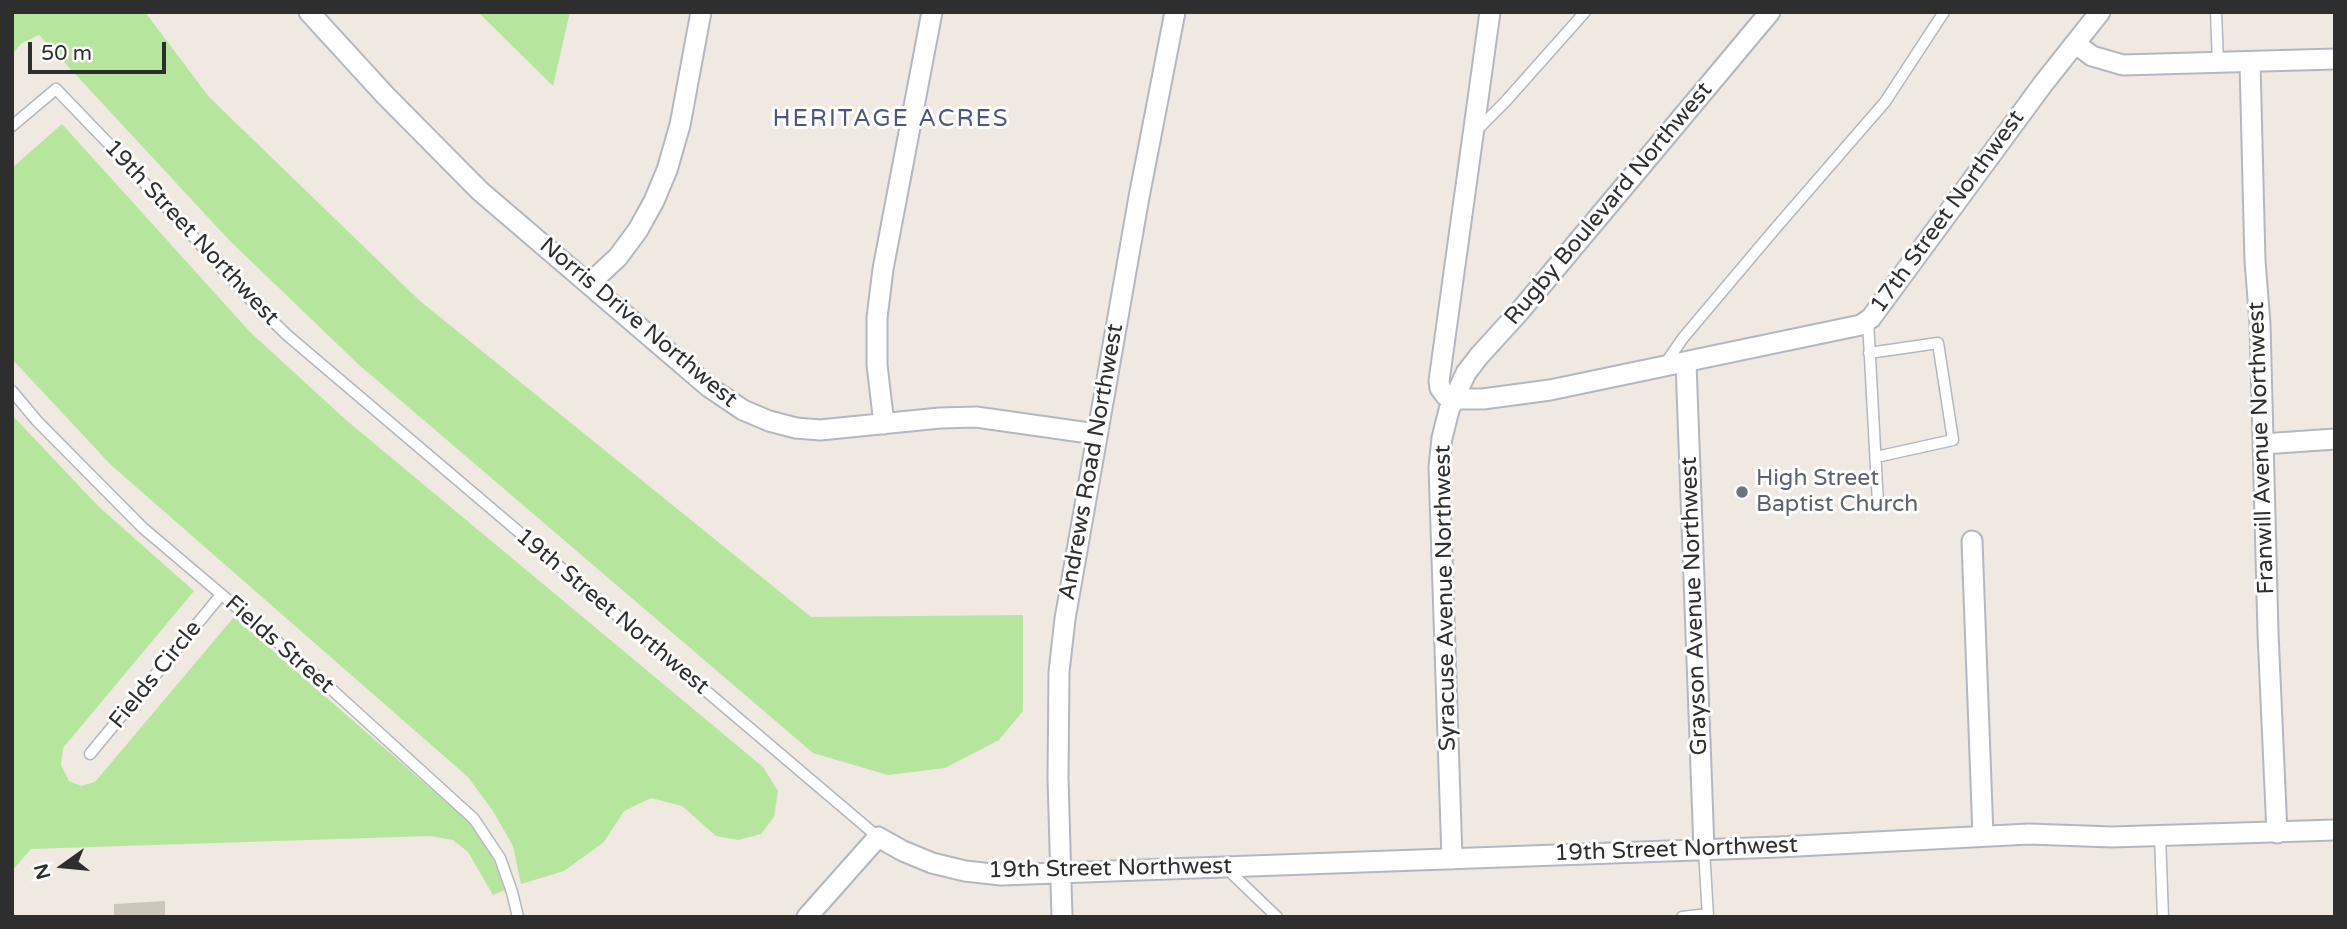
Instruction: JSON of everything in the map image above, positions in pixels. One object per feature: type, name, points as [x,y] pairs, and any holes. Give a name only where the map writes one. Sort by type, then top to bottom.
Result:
[{"type":"street","name":"Norris Drive Northwest","points":[[309,12],[385,95],[480,191],[709,387],[743,410],[769,421],[796,428],[820,430],[976,417],[1096,434]]},
{"type":"street","points":[[589,284],[618,257],[638,230],[667,170],[680,125],[701,12]]},
{"type":"street","points":[[884,424],[877,365],[877,318],[883,270],[932,12]]},
{"type":"street","name":"Andrews Road Northwest","points":[[1062,917],[1058,778],[1059,671],[1096,434],[1175,12]]},
{"type":"street","points":[[1453,399],[1440,388],[1439,381],[1490,12]]},
{"type":"street","name":"Rugby Boulevard Northwest","points":[[1453,399],[1466,373],[1479,356],[1520,311],[1770,12]]},
{"type":"street","points":[[2100,12],[2076,44],[2092,56],[2123,65],[2335,59]]},
{"type":"street","name":"17th Street Northwest","points":[[1453,399],[1512,396],[1662,368],[1861,325],[2076,44]]},
{"type":"street","name":"Franwill Avenue Northwest","points":[[2250,63],[2277,832]]},
{"type":"street","name":"Grayson Avenue Northwest","points":[[1686,363],[1704,849]]},
{"type":"street","name":"Syracuse Avenue Northwest","points":[[1452,859],[1439,467],[1442,438],[1453,399]]},
{"type":"street","points":[[2263,444],[2335,439]]},
{"type":"street","points":[[1972,541],[1983,836]]},
{"type":"street","name":"19th Street Northwest","points":[[878,837],[932,863],[965,871],[1001,875],[1983,836],[2160,836],[2335,830]]},
{"type":"street","points":[[807,917],[878,837]]},
{"type":"lane","points":[[1472,135],[1506,102],[1585,12]]},
{"type":"lane","points":[[1662,368],[1683,338],[1885,102],[1944,12]]},
{"type":"lane","points":[[2216,12],[2218,64]]},
{"type":"lane","name":"19th Street Northwest","points":[[12,126],[56,89],[286,335],[878,837]]},
{"type":"lane","points":[[1867,320],[1878,504]]},
{"type":"lane","points":[[1869,353],[1938,343],[1952,440],[1875,457]]},
{"type":"lane","name":"Fields Street","points":[[12,391],[37,421],[143,528],[307,667],[474,819],[500,858],[518,917]]},
{"type":"lane","name":"Fields Circle","points":[[90,754],[221,596]]},
{"type":"lane","points":[[2160,836],[2163,917]]},
{"type":"lane","points":[[1682,917],[1708,915],[1704,849]]},
{"type":"lane","points":[[1224,866],[1277,917]]},
{"type":"green space","points":[[12,12],[145,12],[209,97],[420,301],[811,617],[1023,615],[1023,711],[999,740],[945,768],[888,775],[813,753],[358,364],[229,240],[39,35],[22,43],[12,54]]},
{"type":"green space","points":[[478,12],[570,12],[553,86]]},
{"type":"green space","points":[[62,124],[250,332],[346,420],[763,767],[778,791],[774,817],[761,834],[738,840],[716,836],[682,806],[651,798],[624,811],[604,842],[564,871],[521,884],[513,846],[493,811],[468,777],[111,465],[12,359],[12,168]]},
{"type":"green space","points":[[12,415],[98,506],[194,591],[63,748],[61,765],[69,781],[81,786],[95,782],[234,617],[468,821],[480,835],[494,861],[505,890],[493,895],[468,852],[453,840],[430,836],[31,849],[12,871]]},
{"type":"building","points":[[164,902],[164,917],[115,917],[115,905]]},
{"type":"place","name":"High Street Baptist Church","points":[[1742,492]]},
{"type":"district","name":"HERITAGE ACRES","points":[[891,120]]}]
